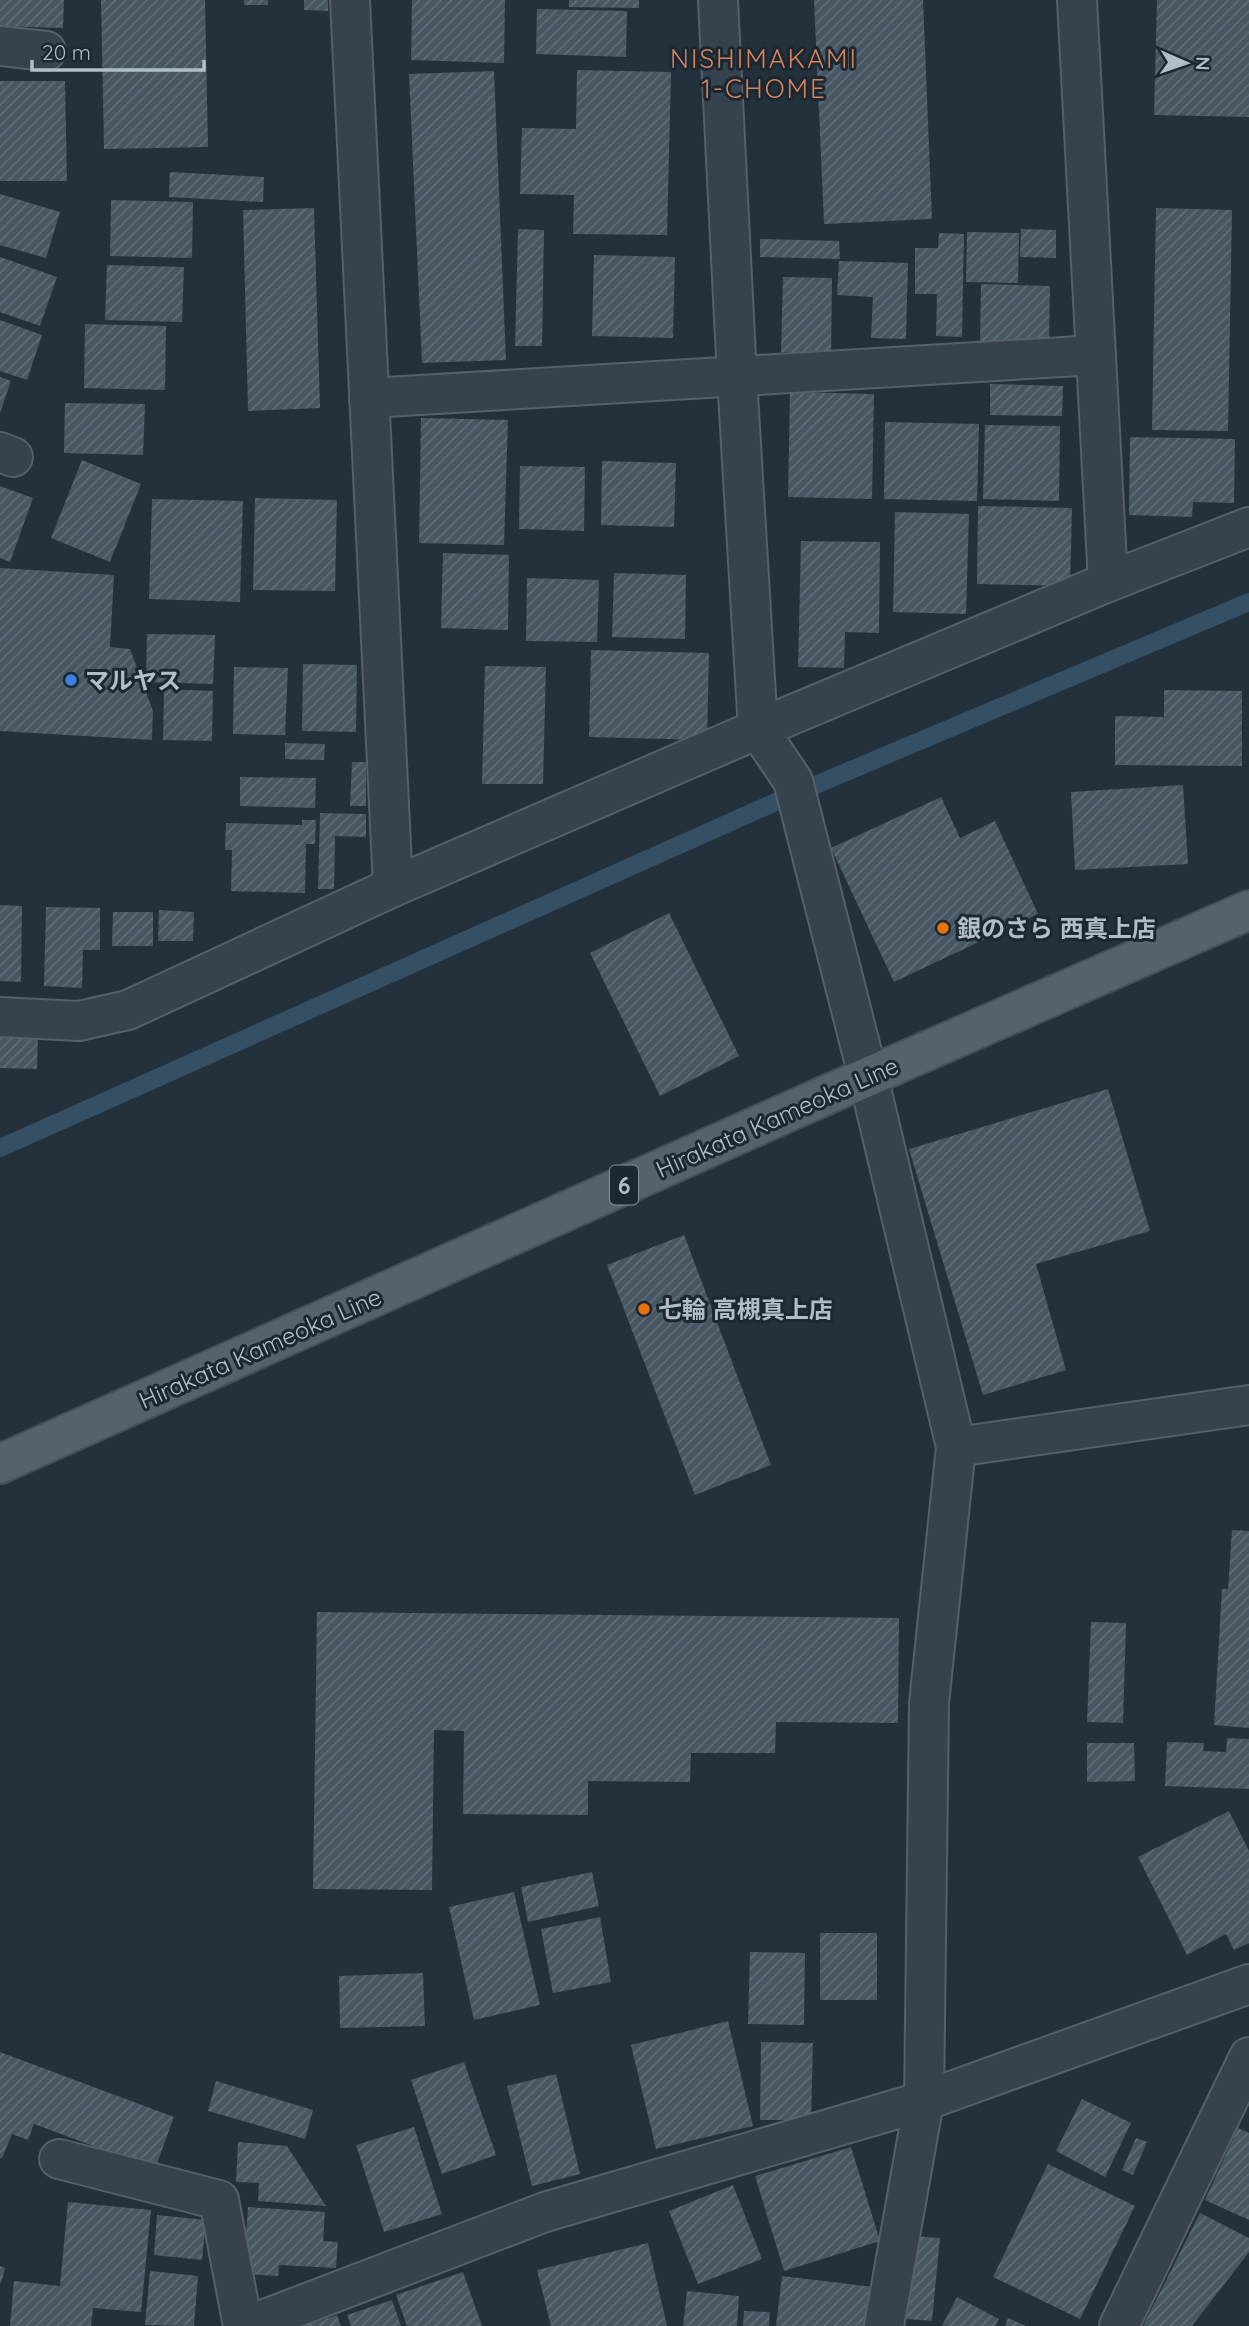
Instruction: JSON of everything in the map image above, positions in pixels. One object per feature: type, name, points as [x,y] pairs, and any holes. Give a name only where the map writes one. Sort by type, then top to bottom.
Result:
[{"type":"main road","name":"Hirakata Kameoka Line","points":[[0,1464],[868,1076],[1249,910]]},
{"type":"street","points":[[350,0],[393,887]]},
{"type":"street","points":[[718,0],[758,729],[793,781],[868,1076],[956,1447],[929,1703],[924,2101],[884,2326]]},
{"type":"street","points":[[1077,0],[1108,582]]},
{"type":"street","points":[[0,47],[46,51]]},
{"type":"street","points":[[369,398],[1096,355]]},
{"type":"street","points":[[0,1017],[79,1021],[128,1010],[393,887],[758,729],[1108,582],[1249,527]]},
{"type":"street","points":[[956,1447],[1249,1405]]},
{"type":"street","points":[[58,2159],[219,2200],[245,2326],[545,2212],[924,2101],[1249,1984]]},
{"type":"street","points":[[1119,2326],[1249,2057]]},
{"type":"building","points":[[0,0],[64,0],[63,28],[0,26]]},
{"type":"building","points":[[101,0],[205,0],[208,147],[104,149]]},
{"type":"building","points":[[244,0],[268,0],[268,5],[244,5]]},
{"type":"building","points":[[304,0],[328,0],[328,11],[304,10]]},
{"type":"building","points":[[412,0],[505,0],[504,63],[411,60]]},
{"type":"building","points":[[569,0],[639,0],[639,8],[569,7]]},
{"type":"building","points":[[814,0],[923,0],[932,219],[824,224]]},
{"type":"building","points":[[1157,0],[1249,0],[1249,117],[1154,115]]},
{"type":"building","points":[[537,9],[627,11],[626,57],[536,54]]},
{"type":"building","points":[[577,70],[671,72],[667,235],[573,234],[574,195],[520,194],[522,128],[576,129]]},
{"type":"building","points":[[494,71],[506,360],[422,363],[409,74]]},
{"type":"building","points":[[0,81],[65,81],[67,181],[0,181]]},
{"type":"building","points":[[170,172],[264,177],[263,202],[169,197]]},
{"type":"building","points":[[0,194],[60,212],[46,258],[0,245]]},
{"type":"building","points":[[111,200],[193,202],[192,258],[110,256]]},
{"type":"building","points":[[314,208],[320,408],[248,411],[243,210]]},
{"type":"building","points":[[1156,208],[1232,210],[1228,431],[1152,430]]},
{"type":"building","points":[[518,229],[544,230],[542,346],[515,346]]},
{"type":"building","points":[[1021,229],[1056,230],[1056,258],[1020,257]]},
{"type":"building","points":[[967,232],[1019,233],[1018,283],[966,282]]},
{"type":"building","points":[[939,233],[964,234],[962,337],[936,336],[937,294],[915,294],[915,248],[938,248]]},
{"type":"building","points":[[760,239],[839,241],[840,259],[760,257]]},
{"type":"building","points":[[594,255],[675,257],[673,338],[592,336]]},
{"type":"building","points":[[0,257],[57,277],[40,326],[0,312]]},
{"type":"building","points":[[839,261],[908,263],[906,339],[871,338],[873,297],[837,295]]},
{"type":"building","points":[[107,265],[184,267],[182,322],[105,320]]},
{"type":"building","points":[[783,277],[832,278],[831,352],[781,352]]},
{"type":"building","points":[[981,284],[1050,286],[1049,344],[980,343]]},
{"type":"building","points":[[0,320],[42,335],[27,380],[0,371]]},
{"type":"building","points":[[85,324],[166,326],[165,390],[84,388]]},
{"type":"building","points":[[0,377],[11,381],[0,413]]},
{"type":"building","points":[[990,384],[1063,386],[1062,416],[990,415]]},
{"type":"building","points":[[790,392],[874,394],[872,499],[788,497]]},
{"type":"building","points":[[65,403],[145,404],[143,455],[64,453]]},
{"type":"building","points":[[421,418],[508,420],[504,545],[419,543]]},
{"type":"building","points":[[885,422],[979,424],[977,501],[884,499]]},
{"type":"building","points":[[985,425],[1060,426],[1059,501],[983,499]]},
{"type":"building","points":[[1130,437],[1235,439],[1234,503],[1193,502],[1192,517],[1129,515]]},
{"type":"building","points":[[82,460],[141,484],[110,562],[51,538]]},
{"type":"building","points":[[602,461],[676,463],[674,527],[601,525]]},
{"type":"building","points":[[520,466],[585,467],[584,531],[519,529]]},
{"type":"building","points":[[0,486],[33,498],[10,562],[0,558]]},
{"type":"building","points":[[255,498],[337,500],[335,591],[253,590]]},
{"type":"building","points":[[152,499],[243,501],[240,602],[149,599]]},
{"type":"building","points":[[978,506],[1072,508],[1070,586],[977,584]]},
{"type":"building","points":[[895,512],[969,514],[966,614],[893,612]]},
{"type":"building","points":[[801,541],[880,542],[879,633],[845,632],[844,668],[798,667]]},
{"type":"building","points":[[443,553],[509,555],[508,630],[441,628]]},
{"type":"building","name":"マルヤス","points":[[0,568],[114,575],[110,647],[130,649],[153,711],[152,740],[0,731]]},
{"type":"building","points":[[614,573],[686,575],[685,639],[612,637]]},
{"type":"building","points":[[527,578],[599,580],[597,642],[526,641]]},
{"type":"building","points":[[147,634],[215,635],[213,684],[146,682]]},
{"type":"building","points":[[591,650],[709,653],[707,740],[589,737]]},
{"type":"building","points":[[303,664],[357,665],[356,732],[302,731]]},
{"type":"building","points":[[485,666],[546,667],[543,784],[482,784]]},
{"type":"building","points":[[234,667],[288,668],[285,735],[233,734]]},
{"type":"building","points":[[164,689],[213,691],[212,741],[163,740]]},
{"type":"building","points":[[1164,690],[1242,691],[1242,766],[1115,765],[1115,716],[1164,717]]},
{"type":"building","points":[[285,743],[325,744],[324,760],[285,759]]},
{"type":"building","points":[[352,762],[366,762],[366,806],[350,806]]},
{"type":"building","points":[[240,777],[316,778],[315,808],[240,806]]},
{"type":"building","points":[[1183,785],[1188,864],[1075,870],[1071,792]]},
{"type":"building","points":[[941,797],[960,838],[995,821],[1038,914],[894,982],[831,848]]},
{"type":"building","points":[[320,813],[366,814],[366,837],[335,836],[334,889],[318,889]]},
{"type":"building","points":[[302,820],[316,820],[315,844],[306,844],[305,893],[231,891],[232,850],[225,850],[226,823],[302,825]]},
{"type":"building","points":[[0,905],[22,906],[21,982],[0,981]]},
{"type":"building","points":[[46,907],[100,908],[100,950],[83,950],[82,988],[44,986]]},
{"type":"building","points":[[159,910],[194,912],[193,941],[158,941]]},
{"type":"building","points":[[113,912],[153,912],[153,946],[112,946]]},
{"type":"building","points":[[669,913],[739,1056],[660,1096],[590,953]]},
{"type":"building","points":[[0,1036],[38,1037],[37,1069],[0,1068]]},
{"type":"building","points":[[1108,1089],[1150,1231],[1036,1264],[1066,1370],[983,1395],[909,1149]]},
{"type":"building","points":[[684,1235],[771,1465],[695,1495],[607,1265]]},
{"type":"building","points":[[1232,1530],[1249,1531],[1249,1728],[1214,1725],[1222,1589],[1228,1589]]},
{"type":"building","points":[[317,1612],[899,1618],[898,1723],[776,1722],[775,1753],[691,1753],[690,1782],[588,1781],[588,1815],[463,1814],[464,1731],[434,1730],[432,1890],[313,1889]]},
{"type":"building","points":[[1091,1622],[1126,1623],[1123,1723],[1087,1722]]},
{"type":"building","points":[[1227,1738],[1249,1739],[1249,1789],[1165,1786],[1167,1742],[1204,1743],[1203,1751],[1226,1752]]},
{"type":"building","points":[[1087,1743],[1134,1743],[1135,1781],[1087,1782]]},
{"type":"building","points":[[1229,1811],[1249,1851],[1249,1943],[1234,1950],[1226,1934],[1187,1955],[1138,1857]]},
{"type":"building","points":[[592,1872],[599,1906],[528,1922],[521,1887]]},
{"type":"building","points":[[514,1892],[540,2005],[474,2020],[449,1907]]},
{"type":"building","points":[[600,1917],[611,1982],[553,1993],[541,1929]]},
{"type":"building","points":[[820,1933],[877,1933],[877,2000],[820,2000]]},
{"type":"building","points":[[750,1952],[805,1953],[804,2025],[748,2024]]},
{"type":"building","points":[[423,1973],[425,2026],[340,2028],[339,1976]]},
{"type":"building","points":[[728,2021],[753,2126],[656,2149],[631,2045]]},
{"type":"building","points":[[761,2042],[813,2043],[811,2120],[760,2120]]},
{"type":"building","points":[[0,2052],[174,2117],[155,2169],[34,2124],[28,2140],[12,2134],[0,2158]]},
{"type":"building","points":[[464,2062],[496,2155],[442,2174],[411,2080]]},
{"type":"building","points":[[556,2074],[580,2174],[532,2186],[507,2086]]},
{"type":"building","points":[[216,2081],[313,2110],[305,2139],[208,2111]]},
{"type":"building","points":[[1082,2099],[1131,2123],[1105,2177],[1056,2151]]},
{"type":"building","points":[[414,2127],[442,2214],[384,2232],[356,2145]]},
{"type":"building","points":[[1238,2128],[1249,2133],[1249,2220],[1205,2200]]},
{"type":"building","points":[[1136,2138],[1147,2142],[1133,2175],[1122,2170]]},
{"type":"building","points":[[238,2142],[287,2146],[326,2206],[258,2201],[259,2183],[236,2182]]},
{"type":"building","points":[[851,2147],[880,2241],[784,2271],[755,2176]]},
{"type":"building","points":[[1048,2164],[1135,2206],[1080,2319],[993,2277]]},
{"type":"building","points":[[733,2185],[762,2259],[698,2284],[669,2211]]},
{"type":"building","points":[[68,2202],[151,2210],[141,2312],[93,2308],[91,2326],[10,2326],[14,2281],[60,2286]]},
{"type":"building","points":[[248,2207],[325,2212],[323,2241],[338,2242],[336,2268],[279,2265],[278,2276],[244,2274]]},
{"type":"building","points":[[1200,2213],[1249,2238],[1249,2252],[1192,2326],[1143,2326]]},
{"type":"building","points":[[157,2215],[206,2220],[202,2260],[154,2255]]},
{"type":"building","points":[[913,2236],[940,2238],[932,2321],[906,2319]]},
{"type":"building","points":[[648,2243],[667,2326],[551,2326],[537,2270]]},
{"type":"building","points":[[0,2266],[5,2268],[1,2283],[0,2283]]},
{"type":"building","points":[[150,2271],[198,2276],[194,2326],[145,2325]]},
{"type":"building","points":[[463,2272],[482,2326],[407,2326],[396,2295]]},
{"type":"building","points":[[782,2276],[874,2287],[870,2326],[776,2326]]},
{"type":"building","points":[[687,2291],[739,2296],[737,2326],[683,2326]]},
{"type":"building","points":[[957,2297],[999,2319],[995,2326],[942,2326]]},
{"type":"building","points":[[392,2300],[401,2326],[351,2326],[347,2315]]},
{"type":"building","points":[[744,2311],[770,2312],[769,2326],[743,2326]]},
{"type":"building","points":[[337,2315],[341,2326],[305,2326]]},
{"type":"building","points":[[1008,2318],[1026,2326],[1005,2326]]},
{"type":"waterway","points":[[0,1148],[780,800],[1249,602]]},
{"type":"place","name":"マルヤス","points":[[71,680]]},
{"type":"place","name":"銀のさら 西真上店","points":[[943,928]]},
{"type":"place","name":"七輪 高槻真上店","points":[[644,1309]]},
{"type":"district","name":"NISHIMAKAMI 1-CHOME","points":[[764,73]]}]
